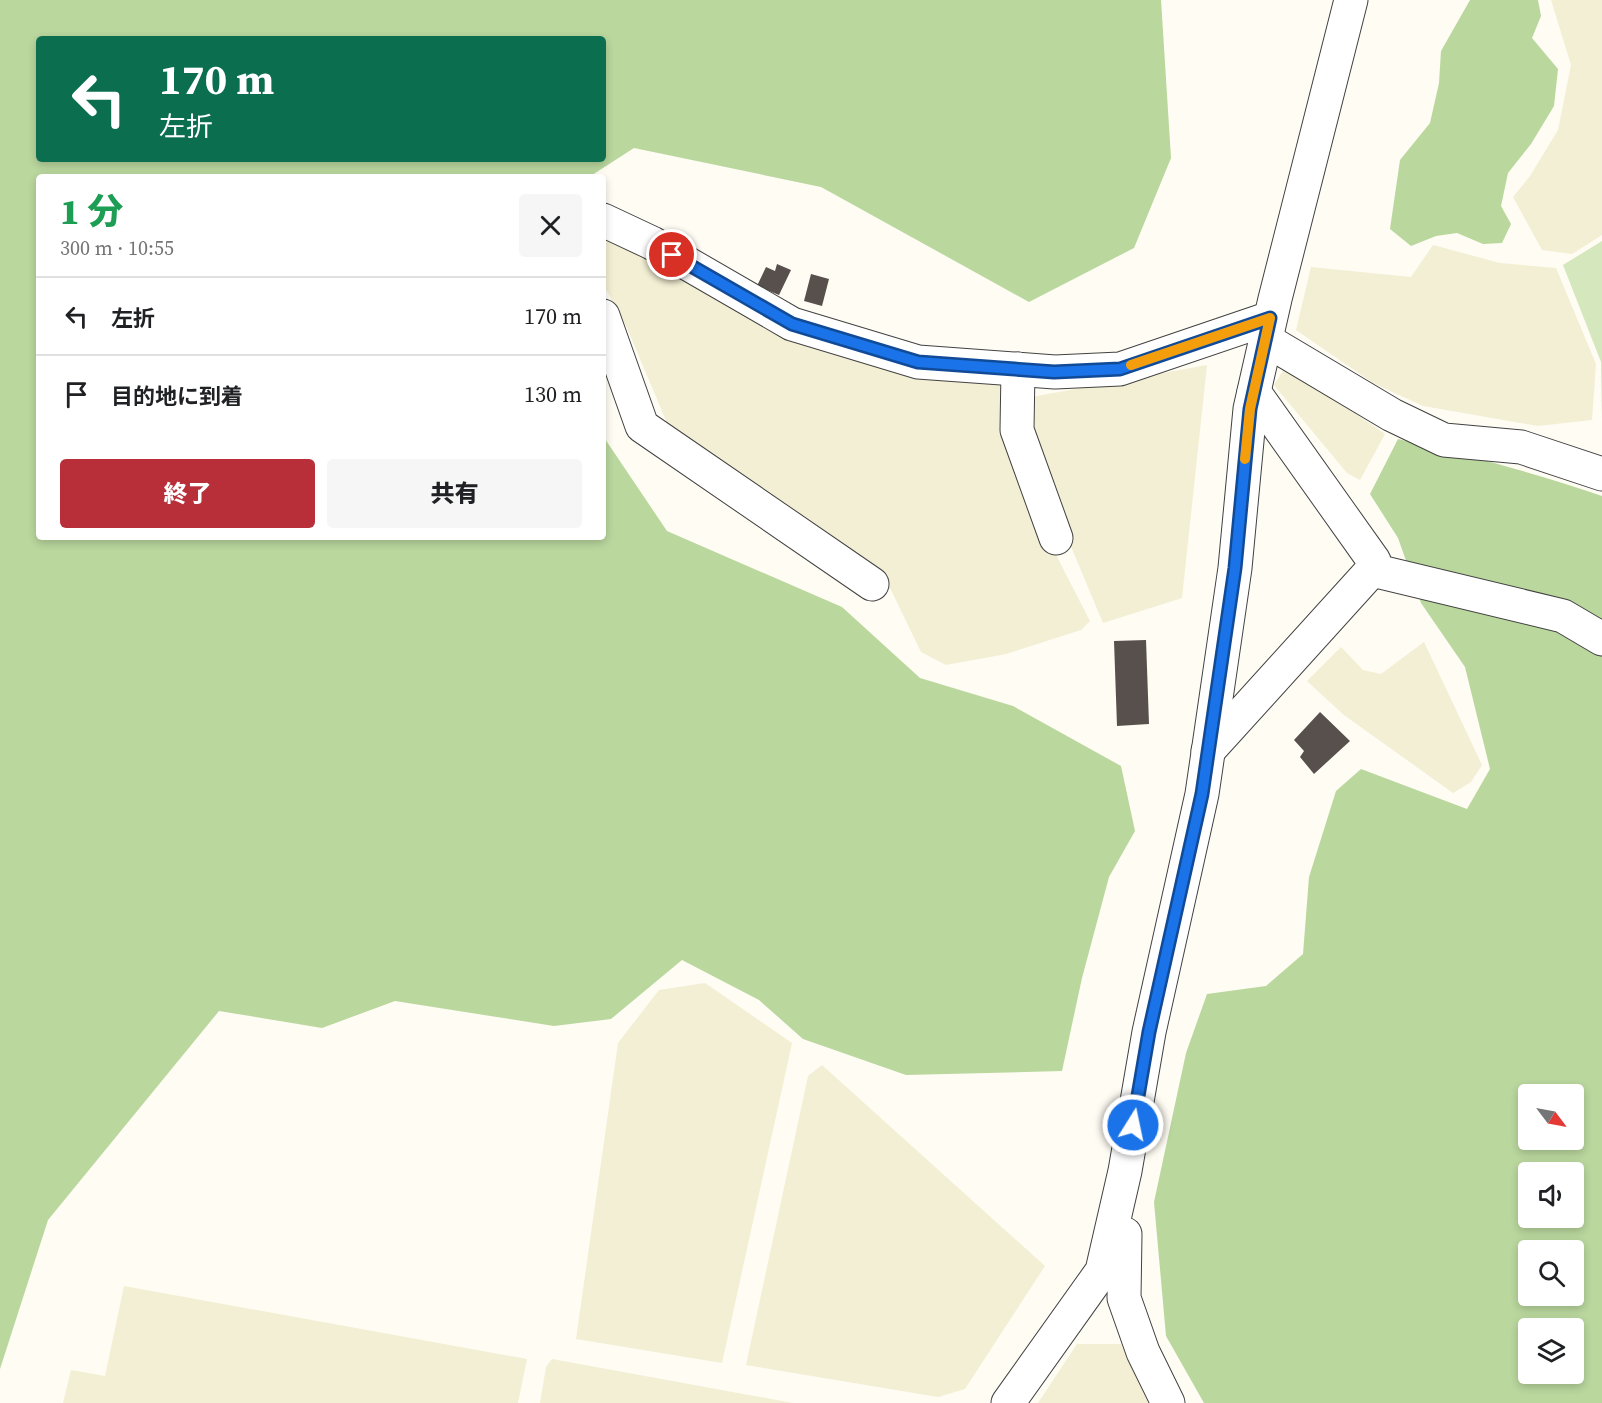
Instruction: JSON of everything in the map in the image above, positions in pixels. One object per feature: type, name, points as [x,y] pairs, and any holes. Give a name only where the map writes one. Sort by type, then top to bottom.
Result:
[{"type":"street","points":[[1008,1403],[1102,1270],[1125,1171],[1149,1032],[1202,794],[1235,568],[1250,409],[1351,0]]},
{"type":"street","points":[[606,221],[652,243],[792,324],[918,362],[1054,372],[1120,369],[1268,329],[1392,415],[1443,440],[1521,447],[1602,474]]},
{"type":"street","points":[[606,324],[642,426],[872,584]]},
{"type":"street","points":[[1018,369],[1017,430],[1056,538]]},
{"type":"street","points":[[1208,752],[1372,570],[1374,561],[1254,392]]},
{"type":"street","points":[[1372,570],[1563,616],[1602,639]]},
{"type":"street","points":[[1125,1171],[1124,1298],[1143,1352],[1168,1403]]},
{"type":"shaded area","points":[[1551,0],[1602,0],[1602,235],[1572,254],[1542,250],[1513,197],[1530,176],[1558,130],[1571,65]]},
{"type":"shaded area","points":[[606,236],[786,329],[995,375],[1006,389],[1035,514],[1090,621],[1081,630],[1006,654],[946,665],[921,652],[891,590],[851,550],[687,443],[667,423],[627,328],[606,290]]},
{"type":"shaded area","points":[[1433,245],[1500,263],[1556,268],[1596,364],[1592,420],[1538,426],[1423,406],[1373,383],[1296,330],[1311,267],[1411,277]]},
{"type":"shaded area","points":[[1207,365],[1182,598],[1103,623],[1022,429],[1026,398]]},
{"type":"shaded area","points":[[1286,366],[1385,434],[1360,480],[1347,473],[1274,385]]},
{"type":"shaded area","points":[[1424,642],[1482,765],[1471,782],[1453,793],[1344,715],[1307,681],[1341,647],[1363,670],[1381,674]]},
{"type":"shaded area","points":[[705,983],[792,1043],[722,1363],[576,1339],[618,1043],[659,990]]},
{"type":"shaded area","points":[[822,1065],[1045,1266],[965,1389],[938,1397],[746,1365],[808,1076]]},
{"type":"shaded area","points":[[124,1286],[527,1359],[518,1403],[63,1403],[71,1370],[105,1376]]},
{"type":"shaded area","points":[[1077,1344],[1121,1344],[1148,1403],[1038,1403]]},
{"type":"shaded area","points":[[552,1359],[793,1403],[540,1403],[546,1367]]},
{"type":"green space","points":[[0,0],[1161,0],[1171,158],[1134,248],[1029,302],[821,187],[634,148],[594,174],[36,174],[36,540],[606,540],[606,440],[667,531],[842,607],[920,678],[1013,706],[1121,766],[1135,831],[1109,877],[1082,978],[1062,1071],[906,1075],[803,1039],[759,1000],[682,960],[611,1019],[554,1026],[395,1001],[322,1028],[219,1011],[48,1220],[0,1369]]},
{"type":"green space","points":[[1470,0],[1538,0],[1541,16],[1532,38],[1558,69],[1554,106],[1531,144],[1508,173],[1501,206],[1511,224],[1502,243],[1483,244],[1457,233],[1436,236],[1411,246],[1390,229],[1400,160],[1430,123],[1439,83],[1441,51]]},
{"type":"green space","points":[[1602,241],[1602,419],[1601,362],[1563,265]]},
{"type":"green space","points":[[1398,439],[1501,465],[1602,496],[1602,1403],[1204,1403],[1166,1336],[1154,1202],[1186,1053],[1207,994],[1266,986],[1303,954],[1309,877],[1336,791],[1361,769],[1467,809],[1490,769],[1465,667],[1421,603],[1398,538],[1370,494]]},
{"type":"building","points":[[777,264],[791,270],[779,295],[757,286],[766,267],[775,271]]},
{"type":"building","points":[[811,274],[829,279],[822,306],[804,301]]},
{"type":"building","points":[[1146,640],[1149,724],[1117,726],[1114,641]]},
{"type":"building","points":[[1320,712],[1350,741],[1314,774],[1300,757],[1304,751],[1294,740]]},
{"type":"slow traffic","points":[[1131,365],[1270,318],[1250,409],[1245,459]]},
{"type":"route","points":[[672,255],[792,324],[918,362],[1054,372],[1120,369],[1270,318],[1250,409],[1235,568],[1202,794],[1149,1032],[1133,1125]]}]
